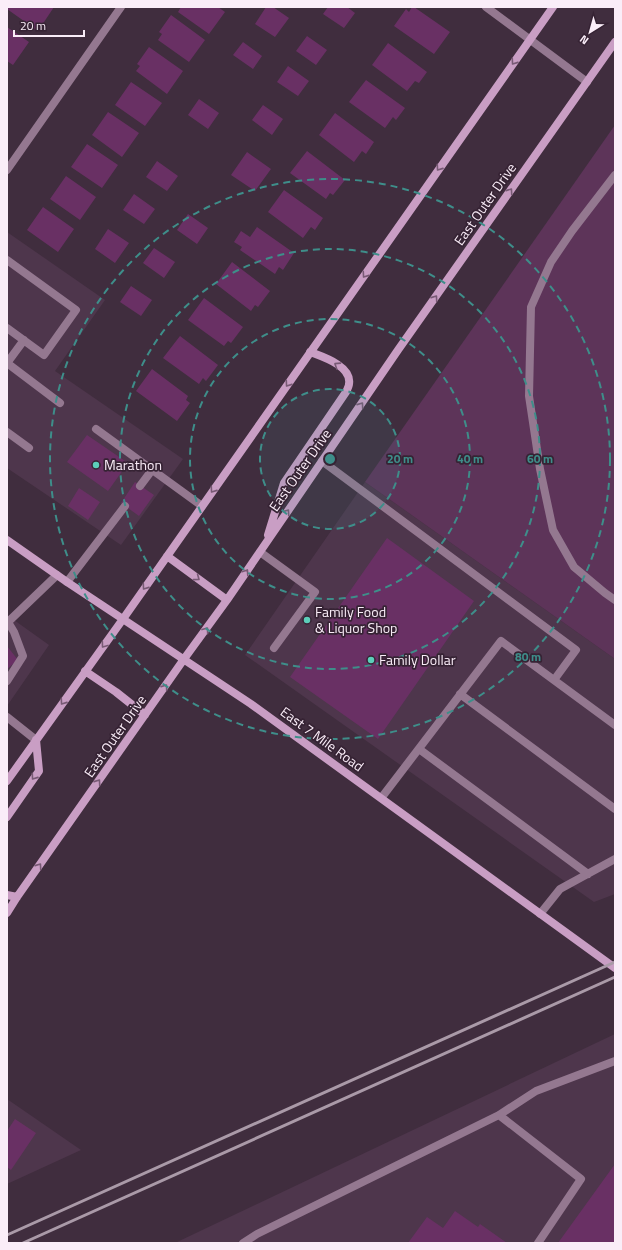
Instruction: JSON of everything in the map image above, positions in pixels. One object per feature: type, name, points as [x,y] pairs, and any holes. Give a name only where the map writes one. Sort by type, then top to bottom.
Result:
[{"type":"main road","points":[[7,781],[123,619],[553,7]]},
{"type":"main road","name":"East Outer Drive","points":[[7,913],[227,600],[403,344],[615,42]]},
{"type":"main road","points":[[265,544],[284,483],[346,392],[349,382],[346,373],[339,364],[310,352]]},
{"type":"main road","name":"East 7 Mile Road","points":[[7,540],[56,575],[251,704],[382,797],[615,968]]},
{"type":"main road","points":[[167,556],[227,600]]},
{"type":"main road","points":[[85,671],[116,692],[145,715]]},
{"type":"main road","points":[[7,817],[39,771],[36,740]]},
{"type":"main road","points":[[7,895],[17,897]]},
{"type":"street","points":[[7,170],[121,7]]},
{"type":"street","points":[[486,7],[587,82]]},
{"type":"street","points":[[615,175],[572,231],[551,262],[531,307],[529,396],[540,469],[553,530],[574,567],[615,600]]},
{"type":"street","points":[[7,260],[76,310],[44,355],[7,328]]},
{"type":"street","points":[[24,340],[7,363],[60,403]]},
{"type":"street","points":[[96,429],[202,506]]},
{"type":"street","points":[[7,432],[29,448]]},
{"type":"street","points":[[322,461],[576,650],[554,680]]},
{"type":"street","points":[[140,486],[152,470]]},
{"type":"street","points":[[67,582],[125,506]]},
{"type":"street","points":[[260,552],[315,592],[274,648]]},
{"type":"street","points":[[7,681],[23,656],[10,634],[8,621],[56,575]]},
{"type":"street","points":[[382,797],[501,641],[615,725]]},
{"type":"street","points":[[460,694],[615,809]]},
{"type":"street","points":[[7,717],[36,740]]},
{"type":"street","points":[[419,749],[588,874]]},
{"type":"street","points":[[540,914],[560,889],[615,859]]},
{"type":"street","points":[[242,1243],[257,1234],[499,1115],[536,1091],[615,1061]]},
{"type":"street","points":[[499,1115],[581,1179],[538,1243]]},
{"type":"shaded area","points":[[615,125],[615,659],[365,482]]},
{"type":"shaded area","points":[[7,232],[105,300],[55,371],[183,459],[121,545],[7,468]]},
{"type":"shaded area","points":[[365,482],[615,659],[615,894],[594,902],[245,655]]},
{"type":"shaded area","points":[[7,615],[49,645],[7,706]]},
{"type":"shaded area","points":[[615,1034],[615,1243],[175,1243]]},
{"type":"shaded area","points":[[7,1099],[81,1150],[7,1184]]},
{"type":"building","points":[[9,7],[54,7],[38,31],[7,9]]},
{"type":"building","points":[[181,7],[218,7],[225,12],[209,34],[178,12]]},
{"type":"building","points":[[266,7],[273,7],[289,18],[275,37],[255,24]]},
{"type":"building","points":[[328,7],[347,7],[355,13],[344,28],[323,14]]},
{"type":"building","points":[[412,7],[450,32],[434,54],[394,26],[406,9],[409,12]]},
{"type":"building","points":[[171,15],[205,40],[189,62],[158,40],[162,34],[159,32]]},
{"type":"building","points":[[7,27],[29,42],[13,65],[7,61]]},
{"type":"building","points":[[307,36],[327,50],[316,65],[296,51]]},
{"type":"building","points":[[243,42],[262,56],[253,69],[233,55]]},
{"type":"building","points":[[388,43],[427,72],[419,83],[415,81],[407,91],[372,65]]},
{"type":"building","points":[[149,47],[183,71],[167,94],[136,71],[140,66],[137,64]]},
{"type":"building","points":[[288,66],[309,81],[298,96],[277,82]]},
{"type":"building","points":[[366,80],[405,108],[396,120],[393,117],[385,128],[349,102]]},
{"type":"building","points":[[131,82],[162,103],[145,126],[115,105]]},
{"type":"building","points":[[199,99],[219,113],[208,129],[188,115]]},
{"type":"building","points":[[263,105],[283,119],[272,135],[252,120]]},
{"type":"building","points":[[108,112],[139,133],[122,157],[92,135]]},
{"type":"building","points":[[335,113],[374,142],[366,154],[362,151],[354,162],[319,135]]},
{"type":"building","points":[[87,144],[118,165],[102,188],[71,167]]},
{"type":"building","points":[[307,151],[345,180],[333,195],[330,193],[326,199],[290,173]]},
{"type":"building","points":[[247,152],[271,169],[255,191],[231,175]]},
{"type":"building","points":[[157,161],[178,176],[167,191],[146,177]]},
{"type":"building","points":[[66,176],[96,197],[80,220],[50,199]]},
{"type":"building","points":[[284,190],[323,218],[315,230],[311,227],[303,238],[268,212]]},
{"type":"building","points":[[134,194],[155,209],[144,224],[123,210]]},
{"type":"building","points":[[43,207],[74,229],[58,252],[27,230]]},
{"type":"building","points":[[188,214],[208,228],[197,244],[177,230]]},
{"type":"building","points":[[257,227],[294,253],[283,270],[279,267],[275,274],[240,250],[242,247],[234,242],[241,231],[250,237]]},
{"type":"building","points":[[108,229],[129,243],[115,263],[95,249]]},
{"type":"building","points":[[154,248],[175,262],[164,278],[143,263]]},
{"type":"building","points":[[232,262],[270,291],[258,307],[255,305],[251,311],[216,284]]},
{"type":"building","points":[[131,286],[152,300],[141,316],[120,302]]},
{"type":"building","points":[[204,298],[243,327],[231,343],[228,341],[224,346],[188,320]]},
{"type":"building","points":[[180,336],[218,365],[206,381],[203,378],[199,384],[163,358]]},
{"type":"building","points":[[152,369],[188,396],[186,400],[190,403],[177,421],[136,391]]},
{"type":"building","points":[[87,435],[128,463],[108,491],[67,462]]},
{"type":"building","points":[[135,482],[154,495],[139,516],[121,503]]},
{"type":"building","points":[[79,488],[100,502],[88,520],[68,506]]},
{"type":"building","points":[[387,538],[474,601],[378,739],[290,677]]},
{"type":"building","points":[[7,646],[18,660],[7,669]]},
{"type":"building","points":[[15,1119],[36,1133],[11,1170],[7,1167],[7,1131]]},
{"type":"building","points":[[615,1164],[615,1243],[558,1243]]},
{"type":"building","points":[[455,1211],[478,1227],[480,1224],[507,1243],[408,1243],[427,1217],[443,1228]]},
{"type":"railway","points":[[7,1235],[615,962]]},
{"type":"railway","points":[[23,1243],[615,977]]},
{"type":"place","name":"Marathon","points":[[96,465]]},
{"type":"place","name":"Family Food & Liquor Shop","points":[[307,620]]},
{"type":"place","name":"Family Dollar","points":[[371,660]]}]
